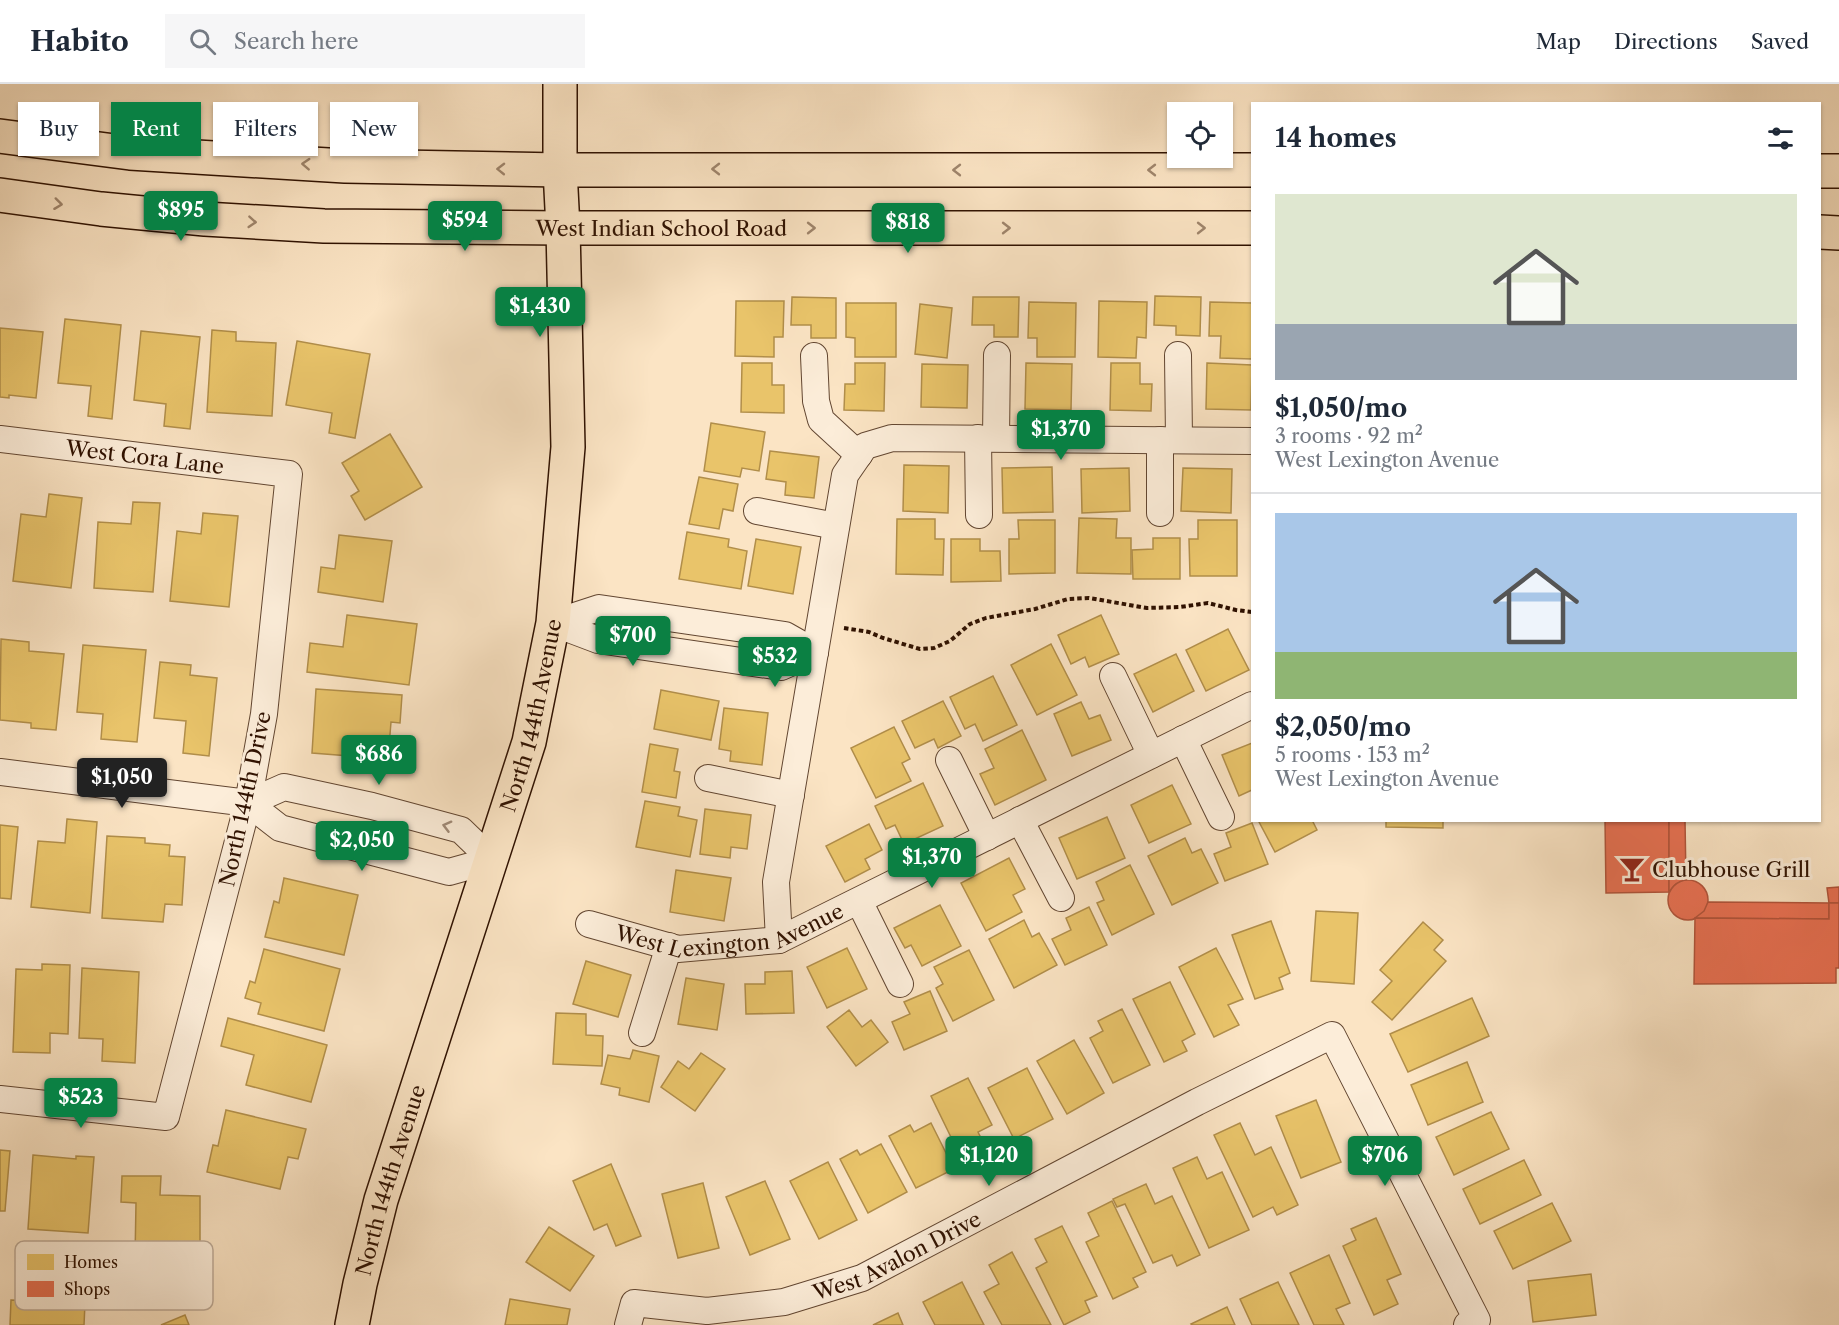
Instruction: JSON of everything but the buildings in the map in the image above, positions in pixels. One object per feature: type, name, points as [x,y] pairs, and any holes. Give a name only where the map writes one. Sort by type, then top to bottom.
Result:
[{"type":"main road","name":"North 144th Avenue","points":[[352,1325],[381,1200],[529,742],[553,623],[568,447],[560,170],[560,84]]},
{"type":"main road","points":[[0,136],[119,152],[345,166],[560,170],[1251,170]]},
{"type":"main road","points":[[1821,171],[1839,171]]},
{"type":"main road","name":"West Indian School Road","points":[[0,195],[113,210],[275,224],[563,228],[1251,228]]},
{"type":"main road","points":[[1821,232],[1839,232]]},
{"type":"street","points":[[979,515],[997,355]]},
{"type":"street","points":[[1160,513],[1178,355]]},
{"type":"street","points":[[814,356],[816,401],[821,420],[862,451]]},
{"type":"street","points":[[779,940],[776,882],[819,624],[845,475],[862,451],[892,438],[1251,441]]},
{"type":"street","name":"West Cora Lane","points":[[0,440],[289,474]]},
{"type":"street","name":"North 144th Drive","points":[[0,1099],[166,1117],[249,803],[264,714],[289,474]]},
{"type":"street","points":[[757,511],[836,526]]},
{"type":"street","points":[[553,623],[599,608],[785,635],[815,652]]},
{"type":"street","points":[[678,652],[682,620]]},
{"type":"street","points":[[553,623],[598,640],[781,667],[815,652]]},
{"type":"street","points":[[1113,676],[1151,755]]},
{"type":"street","name":"West Lexington Avenue","points":[[589,924],[678,949],[779,940],[1251,705]]},
{"type":"street","points":[[1183,739],[1221,817]]},
{"type":"street","points":[[949,760],[987,837]]},
{"type":"street","points":[[0,772],[249,803],[284,787],[372,806],[461,830],[492,860]]},
{"type":"street","points":[[708,778],[791,795]]},
{"type":"street","points":[[249,803],[280,828],[449,872],[492,860]]},
{"type":"street","points":[[1020,820],[1061,898]]},
{"type":"street","points":[[859,900],[900,984]]},
{"type":"street","points":[[642,1034],[669,946]]},
{"type":"street","name":"West Avalon Drive","points":[[631,1314],[707,1311],[784,1302],[862,1278],[1197,1102],[1332,1035],[1472,1322]]},
{"type":"path","points":[[819,624],[869,632],[920,649],[934,648],[950,641],[970,624],[986,618],[1035,609],[1068,599],[1089,598],[1147,608],[1208,603],[1251,612]]},
{"type":"place","name":"Clubhouse Grill","points":[[1632,869]]}]
